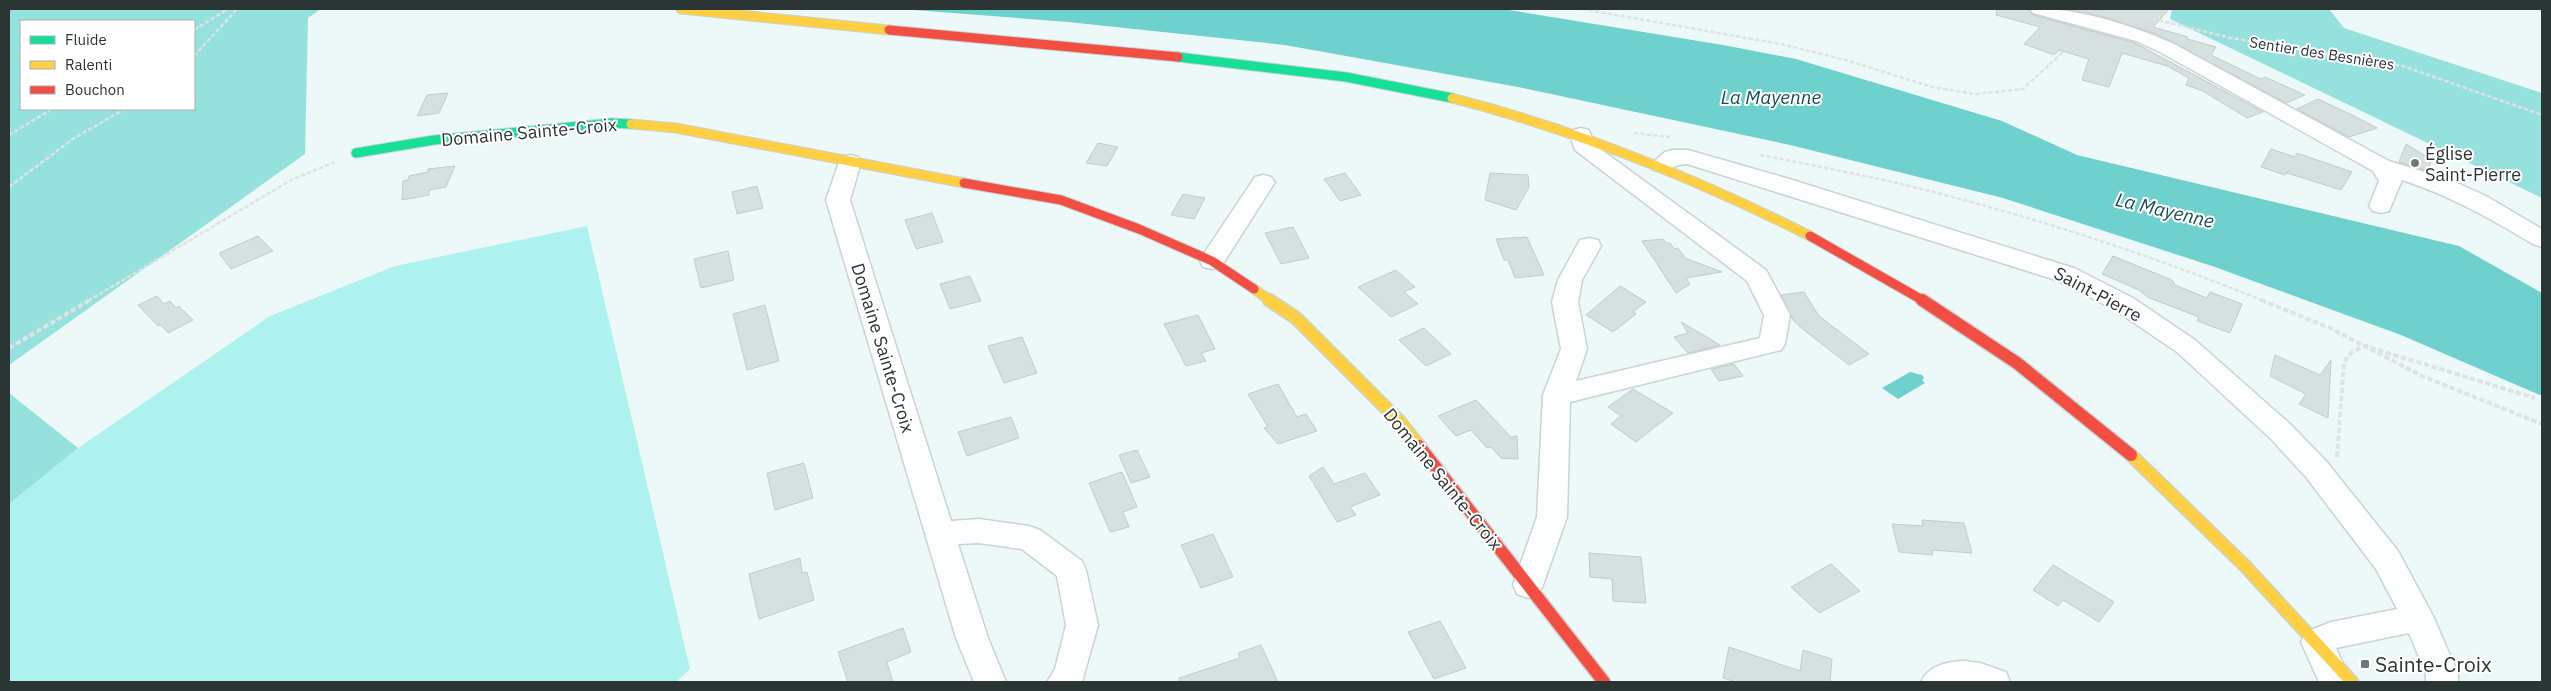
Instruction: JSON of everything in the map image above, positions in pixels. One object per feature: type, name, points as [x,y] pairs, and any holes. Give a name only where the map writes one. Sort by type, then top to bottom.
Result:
[{"type":"main road","points":[[681,9],[1192,58],[1344,76],[1442,96],[1581,136],[1661,165],[1780,220],[1858,260],[1938,308],[1995,347],[2134,459],[2223,542],[2352,682]]},
{"type":"main road","name":"Domaine Sainte-Croix","points":[[356,153],[434,140],[612,123],[676,128],[1061,200],[1139,229],[1212,260],[1296,318],[1400,421],[1604,682]]},
{"type":"street","points":[[2040,9],[2143,37],[2167,48],[2381,166],[2453,190],[2478,201],[2542,239]]},
{"type":"street","points":[[1557,395],[1772,344],[1777,315],[1757,276],[1595,156],[1582,145],[1581,136]]},
{"type":"street","name":"Saint-Pierre","points":[[1661,165],[1673,157],[1692,158],[2066,274],[2124,304],[2186,346],[2281,432],[2316,469],[2387,560],[2418,618],[2442,674],[2442,682]]},
{"type":"street","name":"Domaine Sainte-Croix","points":[[850,162],[838,200],[972,638],[990,682]]},
{"type":"street","points":[[2381,166],[2391,181],[2381,206]]},
{"type":"street","points":[[1212,260],[1263,182]]},
{"type":"street","points":[[1528,585],[1552,518],[1557,395],[1574,349],[1565,302],[1570,280],[1589,246]]},
{"type":"street","points":[[940,533],[979,531],[1029,538],[1071,570],[1082,625],[1069,676],[1063,682]]},
{"type":"street","points":[[2335,682],[2317,642],[2331,636],[2418,618]]},
{"type":"street","points":[[1937,682],[1951,675],[1968,674],[1994,682]]},
{"type":"path","points":[[195,29],[228,9]]},
{"type":"path","points":[[195,55],[237,9]]},
{"type":"path","points":[[1582,9],[1752,39],[1846,60],[1936,90],[1981,95],[2025,89],[2098,25]]},
{"type":"path","name":"Sentier des Besnières","points":[[2098,25],[2118,10],[2231,38],[2403,66],[2542,114]]},
{"type":"path","points":[[9,133],[14,132],[50,110]]},
{"type":"path","points":[[9,187],[54,152],[123,110]]},
{"type":"path","points":[[9,348],[291,180],[356,153]]},
{"type":"path","points":[[2316,469],[2331,465],[2338,456],[2344,362],[2352,352],[2365,346],[2534,398]]},
{"type":"shaded area","points":[[9,9],[321,9],[308,18],[305,154],[9,365]]},
{"type":"shaded area","points":[[2172,9],[2329,9],[2344,28],[2542,93],[2542,198],[2170,19]]},
{"type":"shaded area","points":[[587,226],[690,669],[676,682],[9,682],[9,504],[78,448],[270,316],[395,266]]},
{"type":"shaded area","points":[[9,393],[78,448],[9,504]]},
{"type":"water","name":"La Mayenne","points":[[901,9],[1503,9],[1723,45],[1796,59],[2002,121],[2077,155],[2459,246],[2542,293],[2542,396],[2401,335],[2215,267],[2003,198],[1790,145],[1518,87],[1285,45],[1068,22]]},
{"type":"water","points":[[1910,372],[1922,375],[1924,378],[1922,380],[1925,383],[1898,399],[1882,388]]},
{"type":"building","points":[[1997,9],[2028,9],[2033,15],[2135,43],[2263,112],[2247,118],[2203,91],[2186,85],[2189,78],[2167,66],[2122,53],[2109,87],[2082,80],[2089,59],[2059,50],[2054,55],[2024,44],[2040,27],[1996,15]]},
{"type":"building","points":[[2065,9],[2169,9],[2153,27],[2216,47],[2211,55],[2261,79],[2265,77],[2305,95],[2286,103],[2159,35],[2104,17]]},
{"type":"building","points":[[448,93],[439,113],[417,116],[427,95]]},
{"type":"building","points":[[2318,99],[2377,128],[2349,137],[2297,109]]},
{"type":"building","points":[[1098,143],[1118,147],[1107,166],[1086,163]]},
{"type":"building","name":"Église Saint-Pierre","points":[[2406,144],[2432,160],[2428,171],[2399,162]]},
{"type":"building","points":[[2271,149],[2295,157],[2297,153],[2352,172],[2341,190],[2287,173],[2289,170],[2285,175],[2261,167]]},
{"type":"building","points":[[455,166],[446,187],[429,190],[429,195],[402,200],[403,181],[408,180],[409,176],[428,172],[428,169]]},
{"type":"building","points":[[1345,173],[1361,195],[1340,201],[1324,179]]},
{"type":"building","points":[[1490,173],[1528,175],[1529,187],[1516,210],[1485,200]]},
{"type":"building","points":[[757,186],[763,208],[737,214],[732,192]]},
{"type":"building","points":[[1183,194],[1205,198],[1194,219],[1171,215]]},
{"type":"building","points":[[932,213],[943,242],[916,249],[905,220]]},
{"type":"building","points":[[1293,227],[1309,258],[1281,264],[1265,233]]},
{"type":"building","points":[[258,236],[273,251],[231,269],[219,253]]},
{"type":"building","points":[[1527,237],[1544,275],[1515,278],[1508,260],[1504,260],[1496,239]]},
{"type":"building","points":[[1663,239],[1666,243],[1670,243],[1674,249],[1678,248],[1685,258],[1722,272],[1686,278],[1690,284],[1676,293],[1642,241]]},
{"type":"building","points":[[728,251],[734,280],[701,288],[694,259]]},
{"type":"building","points":[[2113,256],[2172,280],[2175,285],[2207,298],[2210,292],[2242,304],[2230,333],[2197,321],[2199,317],[2147,297],[2139,290],[2102,274]]},
{"type":"building","points":[[1396,270],[1415,287],[1404,292],[1418,304],[1391,317],[1358,287]]},
{"type":"building","points":[[970,276],[981,301],[950,309],[940,284]]},
{"type":"building","points":[[1620,286],[1646,302],[1633,312],[1636,314],[1613,332],[1586,315]]},
{"type":"building","points":[[1804,292],[1819,316],[1869,354],[1849,365],[1800,327],[1793,320],[1781,295]]},
{"type":"building","points":[[157,296],[164,304],[170,301],[176,308],[179,306],[193,320],[168,333],[161,325],[158,326],[138,305]]},
{"type":"building","points":[[765,305],[779,361],[747,370],[733,314]]},
{"type":"building","points":[[1198,315],[1215,349],[1201,353],[1206,361],[1186,366],[1164,324]]},
{"type":"building","points":[[1681,322],[1720,345],[1688,353],[1674,337],[1688,333]]},
{"type":"building","points":[[1424,328],[1451,354],[1426,366],[1399,340]]},
{"type":"building","points":[[1022,337],[1037,373],[1004,383],[988,346]]},
{"type":"building","points":[[2275,355],[2320,375],[2331,360],[2328,418],[2299,404],[2306,394],[2270,376]]},
{"type":"building","points":[[1734,364],[1743,376],[1719,381],[1711,369]]},
{"type":"building","points":[[1278,384],[1297,417],[1306,414],[1317,431],[1278,444],[1264,428],[1268,427],[1248,394]]},
{"type":"building","points":[[1633,389],[1673,413],[1636,442],[1611,424],[1621,416],[1608,407]]},
{"type":"building","points":[[1476,400],[1511,437],[1517,436],[1518,459],[1501,458],[1491,447],[1487,448],[1471,430],[1456,436],[1438,416]]},
{"type":"building","points":[[1011,417],[1019,438],[967,456],[958,432]]},
{"type":"building","points":[[1137,450],[1150,477],[1131,483],[1119,455]]},
{"type":"building","points":[[804,463],[813,498],[775,510],[767,473]]},
{"type":"building","points":[[1323,467],[1334,484],[1365,473],[1380,495],[1350,507],[1356,515],[1337,522],[1309,476]]},
{"type":"building","points":[[1122,472],[1137,507],[1123,512],[1129,527],[1110,532],[1089,483]]},
{"type":"building","points":[[1922,520],[1964,523],[1972,553],[1932,550],[1933,555],[1899,552],[1892,524],[1923,526]]},
{"type":"building","points":[[1213,534],[1233,577],[1201,588],[1181,545]]},
{"type":"building","points":[[1589,553],[1641,557],[1646,603],[1613,601],[1612,579],[1590,577]]},
{"type":"building","points":[[800,558],[802,573],[807,572],[814,600],[759,619],[749,574]]},
{"type":"building","points":[[1831,564],[1860,591],[1819,613],[1791,587]]},
{"type":"building","points":[[2053,565],[2114,602],[2099,622],[2063,600],[2058,606],[2033,590]]},
{"type":"building","points":[[1440,621],[1466,668],[1434,679],[1408,632]]},
{"type":"building","points":[[903,628],[911,652],[887,662],[893,682],[848,682],[838,652]]},
{"type":"building","points":[[1261,645],[1278,682],[1179,682],[1179,678],[1240,658],[1238,653]]},
{"type":"building","points":[[1729,647],[1800,671],[1803,650],[1832,659],[1830,682],[1736,682],[1723,678]]},
{"type":"traffic: fast","points":[[1178,57],[1346,77],[1452,98]]},
{"type":"traffic: fast","points":[[356,153],[434,140],[612,123],[631,124]]},
{"type":"traffic: slow","points":[[681,9],[889,30]]},
{"type":"traffic: slow","points":[[1452,98],[1545,124],[1635,156],[1724,194],[1810,236]]},
{"type":"traffic: slow","points":[[631,124],[676,128],[964,183]]},
{"type":"traffic: slow","points":[[1254,289],[1296,318],[1399,421],[1419,446]]},
{"type":"traffic: slow","points":[[2131,455],[2189,509],[2245,566],[2352,682]]},
{"type":"traffic: jam","points":[[889,30],[1178,57]]},
{"type":"traffic: jam","points":[[964,183],[1061,200],[1139,229],[1212,261],[1254,289]]},
{"type":"traffic: jam","points":[[1810,236],[1895,283],[1977,335],[2056,393],[2131,455]]},
{"type":"traffic: jam","points":[[1419,446],[1604,682]]},
{"type":"place","name":"Église Saint-Pierre","points":[[2415,163]]},
{"type":"place","name":"Sainte-Croix","points":[[2365,664]]}]
